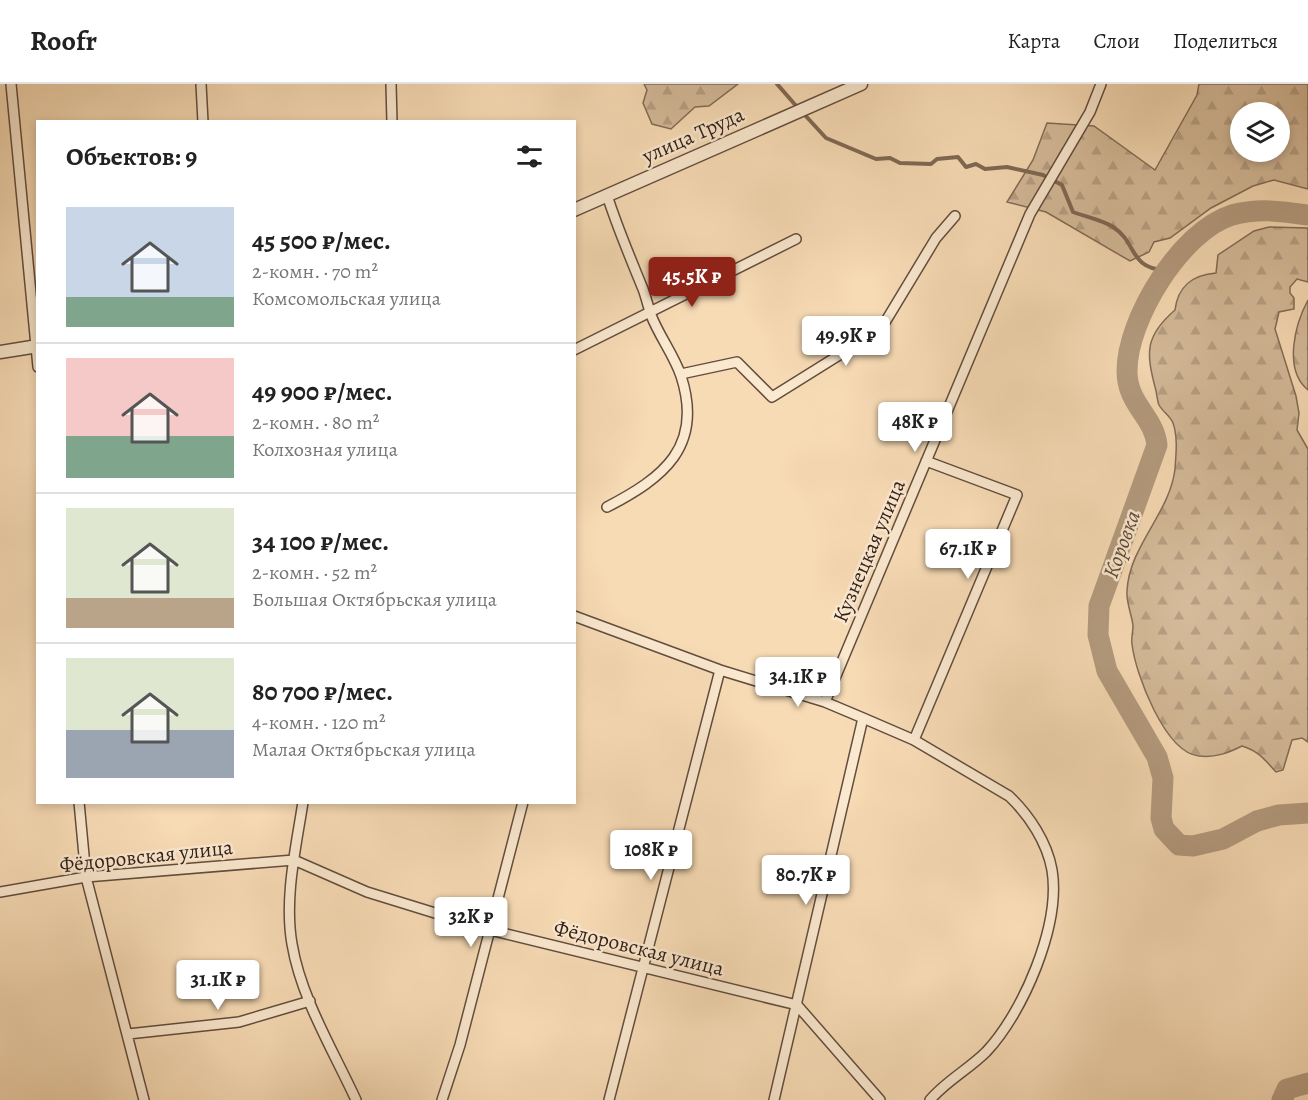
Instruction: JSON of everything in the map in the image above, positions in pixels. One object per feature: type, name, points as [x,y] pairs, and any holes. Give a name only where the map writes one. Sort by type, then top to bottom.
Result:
[{"type":"street","points":[[0,351],[36,346],[10,84]]},
{"type":"street","points":[[201,84],[203,120]]},
{"type":"street","points":[[391,84],[392,120]]},
{"type":"street","name":"улица Труда","points":[[576,209],[861,84]]},
{"type":"street","name":"Кузнецкая улица","points":[[825,702],[1030,214],[1090,112],[1101,84]]},
{"type":"street","points":[[607,195],[620,236],[644,291],[651,314],[681,374],[687,400],[685,435],[678,451],[661,474],[641,489],[607,507]]},
{"type":"street","points":[[681,374],[737,362],[772,397],[881,329],[891,316],[936,238],[955,216]]},
{"type":"street","points":[[576,349],[651,314],[796,239]]},
{"type":"street","points":[[914,740],[1017,495],[926,461]]},
{"type":"street","points":[[576,617],[720,670],[825,702],[863,718],[914,740],[1009,796],[1021,807],[1037,831],[1052,868],[1054,888],[1048,930],[1025,991],[1002,1031],[986,1052],[930,1100]]},
{"type":"street","points":[[609,1100],[720,670]]},
{"type":"street","points":[[774,1100],[863,718]]},
{"type":"street","points":[[79,804],[86,877],[144,1100]]},
{"type":"street","points":[[303,804],[290,903],[291,942],[298,971],[310,1001],[357,1100]]},
{"type":"street","points":[[442,1100],[460,1045],[522,804]]},
{"type":"street","name":"Фёдоровская улица","points":[[0,892],[86,877],[294,860],[367,892],[490,930],[642,969],[797,1005]]},
{"type":"street","points":[[128,1034],[239,1022],[310,1001]]},
{"type":"street","points":[[797,1005],[880,1100]]},
{"type":"green space","points":[[644,84],[738,84],[709,106],[695,107],[671,129],[652,124],[643,103],[647,90]]},
{"type":"green space","points":[[1199,84],[1308,84],[1308,189],[1274,180],[1253,186],[1211,208],[1170,238],[1154,242],[1149,252],[1130,261],[1046,212],[1007,202],[1033,160],[1047,123],[1094,126],[1155,170],[1197,95]]},
{"type":"green space","points":[[1269,227],[1308,228],[1308,282],[1297,279],[1290,287],[1290,293],[1294,298],[1294,309],[1279,312],[1275,329],[1296,396],[1299,413],[1297,430],[1308,449],[1308,742],[1302,738],[1292,740],[1283,770],[1276,772],[1258,753],[1242,746],[1221,754],[1199,756],[1186,752],[1175,741],[1154,710],[1139,673],[1132,644],[1133,626],[1127,595],[1129,575],[1135,559],[1166,500],[1175,469],[1175,428],[1159,405],[1150,364],[1150,345],[1153,337],[1165,319],[1175,310],[1179,294],[1188,283],[1200,276],[1216,273],[1218,255],[1254,231]]},
{"type":"green space","points":[[1308,300],[1308,390],[1300,381],[1296,371],[1294,346],[1299,321]]},
{"type":"waterway","points":[[777,84],[798,108]]},
{"type":"waterway","points":[[803,113],[826,138],[876,159],[890,158],[900,163],[931,164],[937,159],[958,157],[966,167],[976,164],[985,169],[1007,167],[1043,175],[1062,185],[1073,212],[1113,227],[1121,233],[1145,265],[1164,270]]},
{"type":"waterway","name":"Коровка","points":[[1308,215],[1279,211],[1251,211],[1232,215],[1213,224],[1194,239],[1176,258],[1160,279],[1147,303],[1129,350],[1127,371],[1131,393],[1151,426],[1157,445],[1099,606],[1098,635],[1107,671],[1157,757],[1163,778],[1161,818],[1164,829],[1179,845],[1193,846],[1223,839],[1257,821],[1279,815],[1308,813]]},
{"type":"waterway","name":"Коровка","points":[[1282,1100],[1287,1089],[1308,1083]]}]
